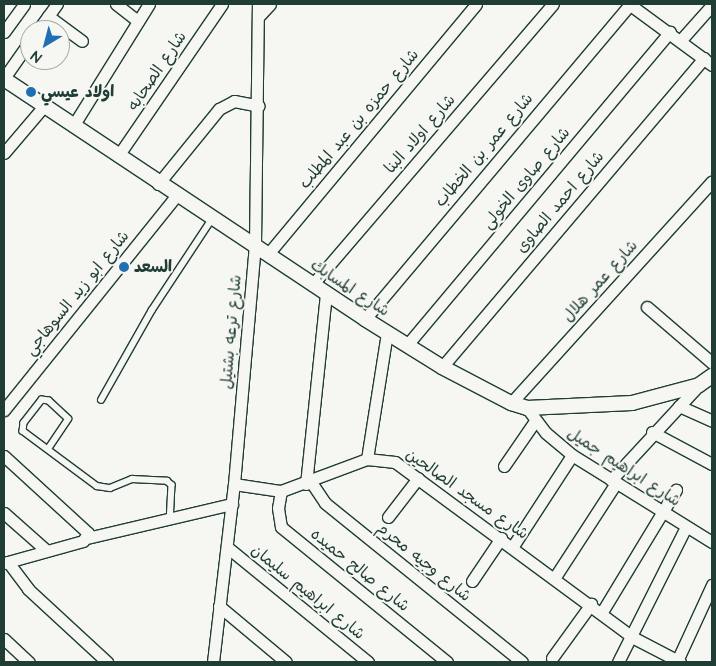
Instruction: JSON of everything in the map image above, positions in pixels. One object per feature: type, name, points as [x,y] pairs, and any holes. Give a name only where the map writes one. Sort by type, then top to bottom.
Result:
[{"type":"street","points":[[4,32],[24,4]]},
{"type":"street","points":[[45,20],[57,4]]},
{"type":"street","points":[[116,4],[138,21]]},
{"type":"street","points":[[73,126],[149,4]]},
{"type":"street","name":"شارع الصحابه","points":[[118,156],[222,4]]},
{"type":"street","name":"شارع ترعه بشتيل","points":[[213,662],[232,504],[255,245],[259,106],[258,4]]},
{"type":"street","points":[[259,16],[270,4]]},
{"type":"street","name":"شارع حمزه بن عبد المطلب","points":[[268,254],[476,4]]},
{"type":"street","name":"شارع اولاد البنا","points":[[312,285],[553,4]]},
{"type":"street","points":[[635,5],[708,61]]},
{"type":"street","name":"شارع عمر بن الخطاب","points":[[365,319],[635,5]]},
{"type":"street","points":[[680,40],[712,5]]},
{"type":"street","points":[[48,16],[82,41]]},
{"type":"street","name":"شارع صاوى الخولى","points":[[407,346],[670,32]]},
{"type":"street","points":[[4,78],[20,55]]},
{"type":"street","name":"شارع احمد الصاوى","points":[[442,367],[708,61]]},
{"type":"street","name":"شارع المسابك","points":[[4,78],[176,196],[255,245],[312,285],[407,346],[442,367],[511,403],[527,408],[632,403],[699,385],[712,376]]},
{"type":"street","points":[[158,184],[219,109],[234,101],[259,106]]},
{"type":"street","points":[[4,153],[44,106]]},
{"type":"street","name":"شارع عمر هلال","points":[[511,403],[712,181]]},
{"type":"street","name":"شارع ابو زيد السوهاجي","points":[[4,410],[176,196]]},
{"type":"street","points":[[309,483],[326,294]]},
{"type":"street","points":[[647,307],[712,363]]},
{"type":"street","points":[[367,459],[387,333]]},
{"type":"street","points":[[555,577],[613,482],[652,432],[699,385]]},
{"type":"street","points":[[679,406],[712,421]]},
{"type":"street","name":"شارع ابراهيم جميل","points":[[527,408],[535,420],[572,455],[712,542]]},
{"type":"street","points":[[504,466],[535,420]]},
{"type":"street","points":[[652,432],[712,464]]},
{"type":"street","points":[[513,546],[572,455]]},
{"type":"street","points":[[4,456],[86,533]]},
{"type":"street","name":"شارع مسجد الصالحين","points":[[234,484],[281,491],[309,483],[367,459],[394,462],[513,546],[602,612],[632,637],[679,662]]},
{"type":"street","points":[[388,517],[418,478]]},
{"type":"street","name":"شارع وجيه محرم","points":[[309,483],[325,503],[522,662]]},
{"type":"street","points":[[602,612],[676,490]]},
{"type":"street","name":"شارع صالح حميده","points":[[281,491],[278,508],[281,527],[447,662]]},
{"type":"street","points":[[107,662],[28,589],[6,562],[46,550],[86,533],[170,518],[232,504]]},
{"type":"street","points":[[4,513],[46,550]]},
{"type":"street","points":[[618,662],[686,527]]},
{"type":"street","points":[[472,581],[501,538]]},
{"type":"street","name":"شارع ابراهيم سليمان","points":[[227,547],[368,662]]},
{"type":"street","points":[[679,662],[712,585]]},
{"type":"street","points":[[552,658],[591,604]]},
{"type":"street","points":[[219,606],[286,662]]},
{"type":"street","points":[[4,639],[30,662]]},
{"type":"lane","points":[[101,400],[152,310],[212,219]]},
{"type":"lane","points":[[48,450],[68,419],[49,401],[42,400],[24,423],[23,431],[48,450],[97,486],[110,488],[132,479],[167,481],[172,485],[170,518]]},
{"type":"place","name":"اولاد عيسي","points":[[31,92]]},
{"type":"place","name":"السعد","points":[[124,267]]}]
